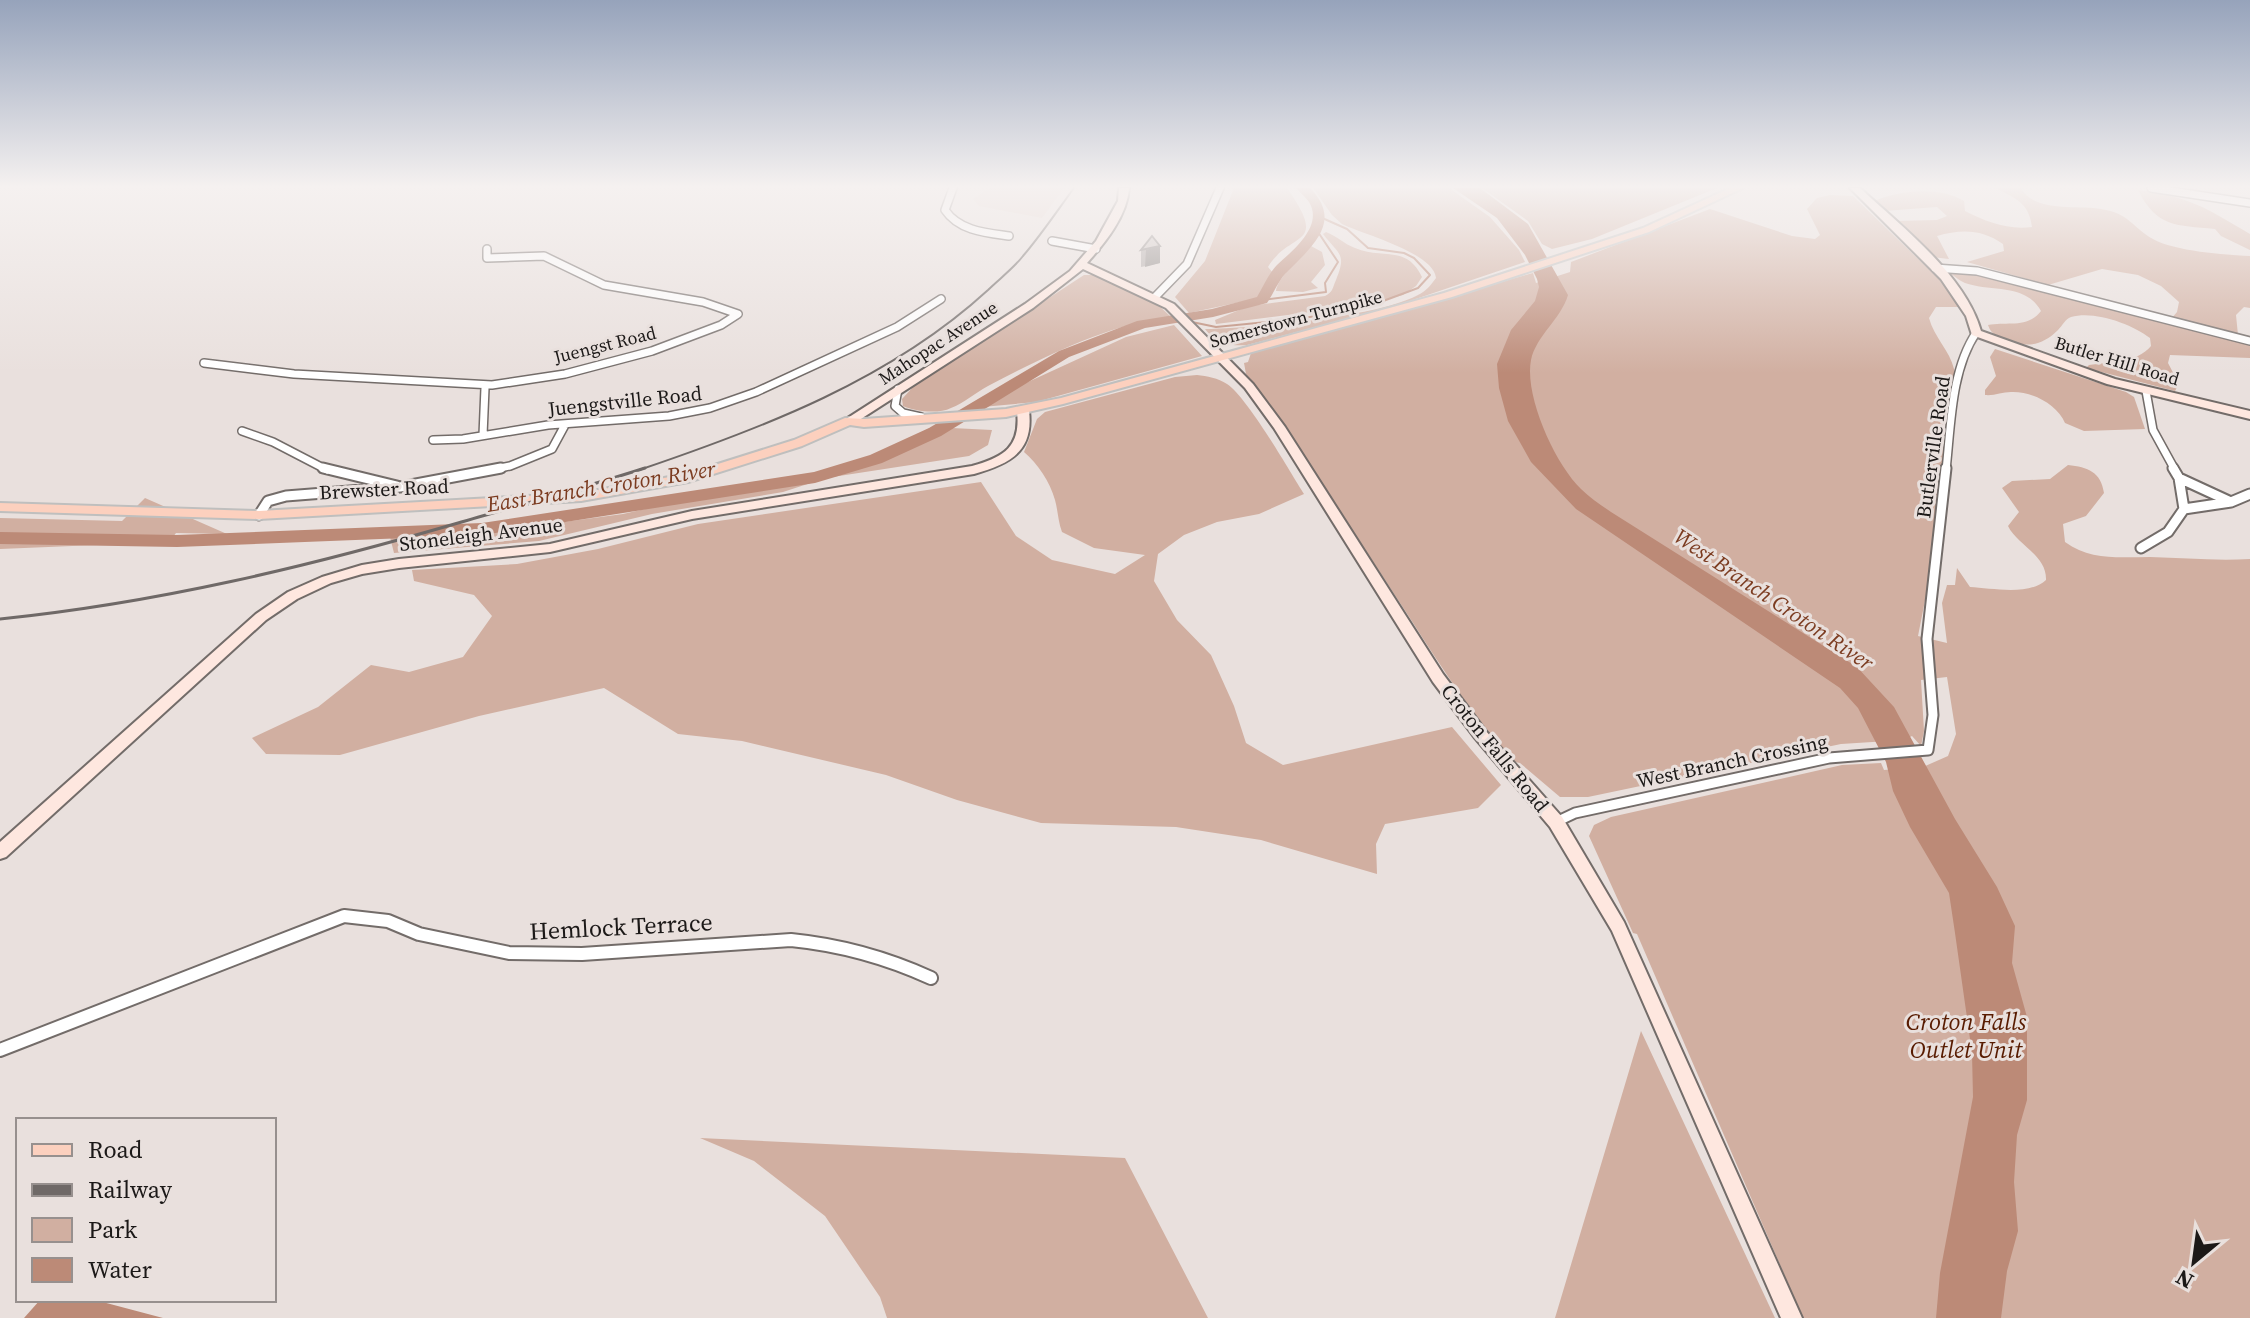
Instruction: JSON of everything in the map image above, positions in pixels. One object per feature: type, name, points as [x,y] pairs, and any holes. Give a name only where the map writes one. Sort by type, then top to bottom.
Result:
[{"type":"main road","name":"Somerstown Turnpike","points":[[849,421],[864,423],[1023,411],[1431,301],[1588,250]]},
{"type":"main road","name":"Brewster Road","points":[[0,507],[259,515],[607,495],[714,471],[798,443],[849,421]]},
{"type":"street","name":"Juengst Road","points":[[204,363],[294,374],[471,384],[485,388],[527,381],[692,340],[722,327],[738,314],[703,302],[604,285],[544,256],[487,258],[487,250]]},
{"type":"street","name":"Mahopac Avenue","points":[[849,421],[1037,301],[1083,265],[1096,250]]},
{"type":"street","points":[[1155,297],[1175,280],[1193,250]]},
{"type":"street","points":[[1916,250],[1966,305],[1976,333]]},
{"type":"street","name":"Croton Falls Road","points":[[1083,265],[1170,306],[1249,386],[1279,427],[1438,678],[1480,734],[1556,822],[1601,894],[1792,1318]]},
{"type":"street","points":[[1935,268],[1977,271],[2250,341]]},
{"type":"street","name":"Juengstville Road","points":[[433,440],[669,416],[733,402],[897,327],[941,299]]},
{"type":"street","name":"Butler Hill Road","points":[[1976,333],[2073,369],[2146,391],[2250,415]]},
{"type":"street","name":"Butlerville Road","points":[[1920,752],[1931,746],[1934,733],[1927,674],[1927,639],[1953,405],[1967,346],[1976,333]]},
{"type":"street","points":[[483,435],[485,388]]},
{"type":"street","points":[[899,389],[894,406],[903,414],[924,417]]},
{"type":"street","points":[[2146,391],[2153,430],[2179,478],[2184,509]]},
{"type":"street","name":"Stoneleigh Avenue","points":[[0,852],[274,606],[310,585],[346,574],[429,558],[548,549],[669,520],[974,470],[1006,457],[1020,444],[1026,431],[1023,411]]},
{"type":"street","points":[[259,515],[262,506],[277,497],[400,487],[527,461],[552,449],[565,425]]},
{"type":"street","points":[[242,431],[273,442],[327,470],[400,487]]},
{"type":"street","points":[[2179,478],[2231,502]]},
{"type":"street","points":[[2141,548],[2168,532],[2184,509],[2231,502],[2250,494]]},
{"type":"street","name":"West Branch Crossing","points":[[1556,822],[1575,813],[1829,758],[1920,752]]},
{"type":"street","name":"Hemlock Terrace","points":[[0,1050],[344,916],[388,921],[430,936],[509,953],[582,954],[754,942],[813,942],[871,952],[931,978]]},
{"type":"green space","points":[[1210,250],[1284,250],[1268,267],[1273,273],[1259,298],[1189,313],[1175,297],[1205,261]]},
{"type":"green space","points":[[1308,250],[1322,252],[1325,265],[1311,282],[1318,288],[1303,292],[1276,291],[1285,274]]},
{"type":"green space","points":[[1360,250],[1401,256],[1416,267],[1422,277],[1416,286],[1403,295],[1359,306],[1216,324],[1215,320],[1249,306],[1330,293],[1341,264],[1337,251]]},
{"type":"green space","points":[[1404,250],[1519,250],[1525,262],[1395,306],[1247,345],[1228,345],[1205,329],[1283,324],[1399,303],[1418,295],[1436,278],[1424,261]]},
{"type":"green space","name":"Croton Falls Outlet Unit","points":[[1604,250],[1908,250],[1945,285],[1959,307],[1936,307],[1929,318],[1952,362],[1956,386],[1949,411],[1937,434],[1944,448],[1931,570],[1918,636],[1947,643],[1942,603],[1947,585],[1955,585],[1957,568],[1970,587],[2020,590],[2046,580],[2042,564],[2008,526],[2019,512],[2002,488],[2012,481],[2050,479],[2068,465],[2082,467],[2097,475],[2104,493],[2086,516],[2063,524],[2065,542],[2075,548],[2106,557],[2250,559],[2250,1318],[1803,1318],[1637,934],[1633,933],[1589,836],[1594,825],[1611,817],[1842,765],[1881,763],[1884,770],[1923,767],[1948,756],[1956,734],[1947,677],[1921,680],[1924,731],[1921,746],[1912,736],[1904,740],[1841,744],[1588,797],[1560,797],[1515,762],[1468,705],[1246,374],[1244,363],[1248,362],[1251,353],[1533,273],[1536,283],[1570,272],[1571,262]]},
{"type":"green space","points":[[1925,250],[1944,250],[1949,259],[1932,257]]},
{"type":"green space","points":[[2190,250],[2250,256],[2250,308],[2244,307],[2236,315],[2238,335],[2171,319],[2177,312],[2179,302],[2161,286],[2138,275],[2102,269],[2048,285],[1967,262],[2004,251]]},
{"type":"green space","points":[[1956,270],[2250,343],[2250,358],[2170,355],[2168,363],[2179,384],[2175,391],[2086,368],[2138,356],[2151,346],[2150,338],[2112,320],[2080,315],[2069,318],[2040,342],[2027,345],[2014,343],[1995,335],[1988,325],[2016,323],[2035,317],[2041,311],[2034,302],[2017,292],[1965,283],[1949,272]]},
{"type":"green space","points":[[1084,275],[1094,275],[1154,301],[1171,317],[1124,327],[1077,343],[1009,375],[946,410],[927,412],[903,406],[902,399],[913,387]]},
{"type":"green space","points":[[1174,325],[1202,356],[1036,402],[971,408],[1126,337]]},
{"type":"green space","points":[[1995,349],[2126,392],[2134,397],[2145,429],[2084,431],[2065,423],[2056,410],[2035,396],[2019,392],[1985,395],[1985,390],[1996,376],[1990,357]]},
{"type":"green space","points":[[1197,375],[1220,380],[1235,391],[1304,494],[1259,514],[1217,522],[1184,535],[1158,554],[1154,581],[1177,620],[1211,655],[1234,706],[1246,743],[1283,765],[1452,727],[1501,785],[1478,808],[1385,824],[1376,844],[1377,874],[1261,840],[1176,827],[1041,823],[957,800],[886,775],[742,741],[678,734],[604,688],[479,716],[340,755],[266,754],[252,738],[318,707],[371,665],[409,672],[463,657],[492,616],[474,595],[414,581],[412,570],[517,564],[598,549],[698,524],[981,482],[1016,536],[1052,560],[1115,574],[1145,555],[1094,548],[1062,532],[1050,487],[1039,468],[1024,452],[1037,419],[1045,412],[1175,377]]},
{"type":"green space","points":[[932,427],[992,430],[988,445],[969,456],[826,478],[783,492],[652,514],[539,541],[394,553],[390,537],[452,537],[623,514],[716,493],[791,482],[845,470]]},
{"type":"green space","points":[[145,498],[227,534],[176,533],[169,542],[0,549],[0,518],[122,521]]},
{"type":"green space","points":[[1641,1031],[1775,1318],[1555,1318]]},
{"type":"green space","points":[[700,1138],[1125,1158],[1208,1318],[887,1318],[880,1297],[825,1216],[754,1161]]},
{"type":"water","points":[[1521,250],[1542,250],[1568,295],[1534,351],[1530,375],[1544,429],[1571,478],[1611,512],[1857,667],[1894,707],[1955,819],[1997,887],[2015,926],[2012,963],[2027,1017],[2027,1100],[2017,1135],[2014,1182],[2018,1231],[2007,1271],[2001,1318],[1936,1318],[1940,1273],[1973,1097],[1972,1053],[1949,893],[1910,827],[1893,791],[1886,762],[1858,708],[1840,688],[1576,509],[1531,462],[1508,421],[1499,388],[1497,364],[1511,330],[1535,301],[1539,287]]},
{"type":"water","points":[[38,1302],[103,1302],[163,1318],[24,1318]]},
{"type":"waterway","name":"East Branch Croton River","points":[[0,538],[177,541],[482,529],[815,477],[876,459],[935,432],[1064,354],[1142,324],[1213,313],[1262,300],[1281,269],[1294,260],[1301,250]]},
{"type":"waterway","name":"East Branch Croton River","points":[[1262,300],[1326,292],[1325,283],[1338,262],[1330,250]]},
{"type":"waterway","name":"East Branch Croton River","points":[[1192,322],[1216,327],[1298,319],[1367,307],[1418,288],[1430,275],[1414,258],[1404,253],[1379,250]]},
{"type":"railway","points":[[643,469],[778,418],[867,375],[950,322],[1015,265],[1028,250]]},
{"type":"railway","points":[[0,619],[116,603],[231,582],[401,539],[643,469]]},
{"type":"water label","name":"West Branch Croton River","points":[[1774,599]]}]
